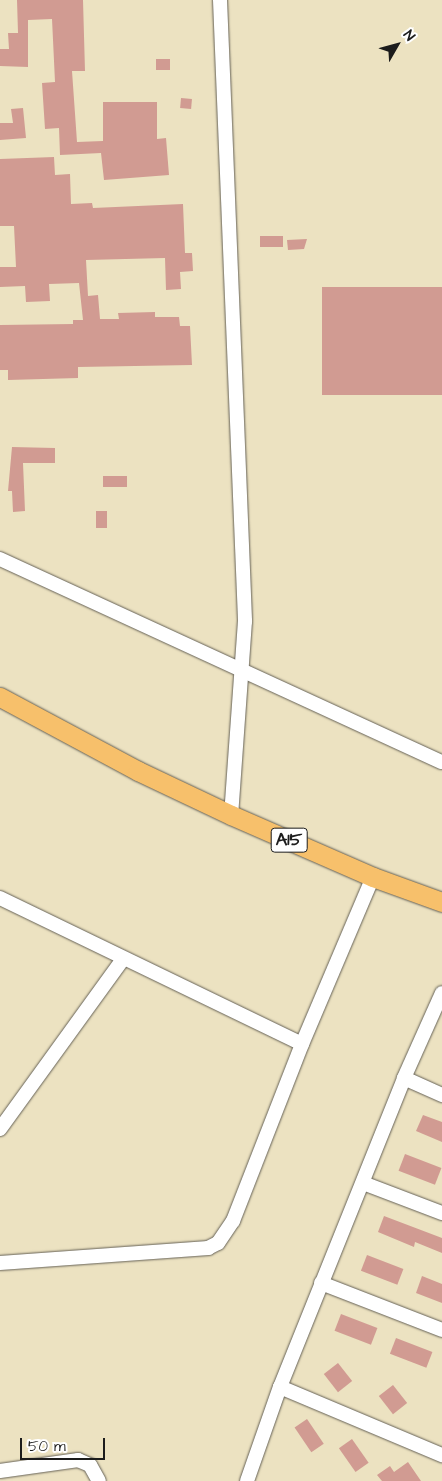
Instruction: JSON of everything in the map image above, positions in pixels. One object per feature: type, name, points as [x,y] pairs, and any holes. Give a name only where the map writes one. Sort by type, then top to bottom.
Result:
[{"type":"main road","name":"A15","points":[[0,697],[138,771],[231,815],[373,877],[442,902]]},
{"type":"main road","name":"A15","points":[[0,709],[101,759],[138,771]]},
{"type":"street","points":[[220,0],[245,621],[231,815]]},
{"type":"street","points":[[0,560],[442,762]]},
{"type":"street","points":[[0,1263],[208,1248],[218,1243],[233,1221],[302,1044],[373,877]]},
{"type":"street","points":[[0,898],[302,1044]]},
{"type":"street","points":[[0,1129],[123,959]]},
{"type":"street","points":[[247,1481],[280,1386],[404,1078],[442,993]]},
{"type":"street","points":[[404,1078],[442,1095]]},
{"type":"street","points":[[363,1183],[442,1213]]},
{"type":"street","points":[[322,1283],[442,1330]]},
{"type":"street","points":[[280,1386],[442,1455]]},
{"type":"street","points":[[0,1471],[78,1460],[90,1465],[99,1481]]},
{"type":"building","points":[[17,0],[83,0],[85,71],[72,71],[77,142],[103,141],[103,102],[157,102],[157,139],[166,138],[169,175],[104,180],[101,153],[60,155],[59,128],[45,129],[42,83],[55,82],[52,19],[28,20],[28,67],[0,66],[0,49],[9,49],[8,33],[18,33]]},
{"type":"building","points":[[156,59],[170,59],[170,70],[156,70]]},
{"type":"building","points":[[181,98],[192,99],[191,109],[180,108]]},
{"type":"building","points":[[23,108],[26,138],[0,140],[0,123],[13,123],[11,109]]},
{"type":"building","points":[[54,157],[55,175],[70,174],[71,204],[92,203],[93,208],[183,204],[185,253],[192,253],[193,271],[180,272],[181,289],[166,290],[165,258],[86,260],[88,296],[98,295],[100,319],[119,319],[118,313],[155,312],[155,317],[179,317],[180,326],[190,326],[192,365],[78,367],[78,378],[8,380],[8,370],[0,370],[0,325],[73,324],[73,320],[83,320],[79,283],[49,284],[50,301],[26,302],[25,286],[0,287],[0,267],[16,267],[14,226],[0,226],[0,159]]},
{"type":"building","points":[[260,236],[283,236],[283,247],[260,247]]},
{"type":"building","points":[[307,239],[304,249],[288,250],[287,240]]},
{"type":"building","points":[[322,287],[442,287],[442,395],[322,395]]},
{"type":"building","points":[[12,447],[55,448],[55,463],[23,463],[25,511],[13,512],[12,491],[8,491]]},
{"type":"building","points":[[103,476],[127,476],[127,487],[103,487]]},
{"type":"building","points":[[96,511],[107,511],[107,528],[96,528]]},
{"type":"building","points":[[423,1115],[442,1122],[442,1142],[416,1131]]},
{"type":"building","points":[[405,1154],[441,1168],[435,1185],[399,1171]]},
{"type":"building","points":[[384,1216],[442,1238],[442,1253],[415,1242],[414,1247],[378,1232]]},
{"type":"building","points":[[367,1255],[403,1269],[397,1285],[361,1271]]},
{"type":"building","points":[[422,1276],[442,1284],[442,1303],[416,1293]]},
{"type":"building","points":[[341,1314],[377,1328],[371,1345],[335,1331]]},
{"type":"building","points":[[396,1338],[432,1352],[426,1368],[390,1354]]},
{"type":"building","points":[[338,1363],[352,1381],[338,1392],[324,1374]]},
{"type":"building","points":[[393,1385],[407,1403],[393,1414],[379,1396]]},
{"type":"building","points":[[307,1419],[324,1444],[311,1452],[295,1427]]},
{"type":"building","points":[[352,1439],[369,1463],[356,1472],[339,1448]]},
{"type":"building","points":[[408,1462],[421,1481],[382,1481],[377,1475],[390,1466],[394,1472]]}]
